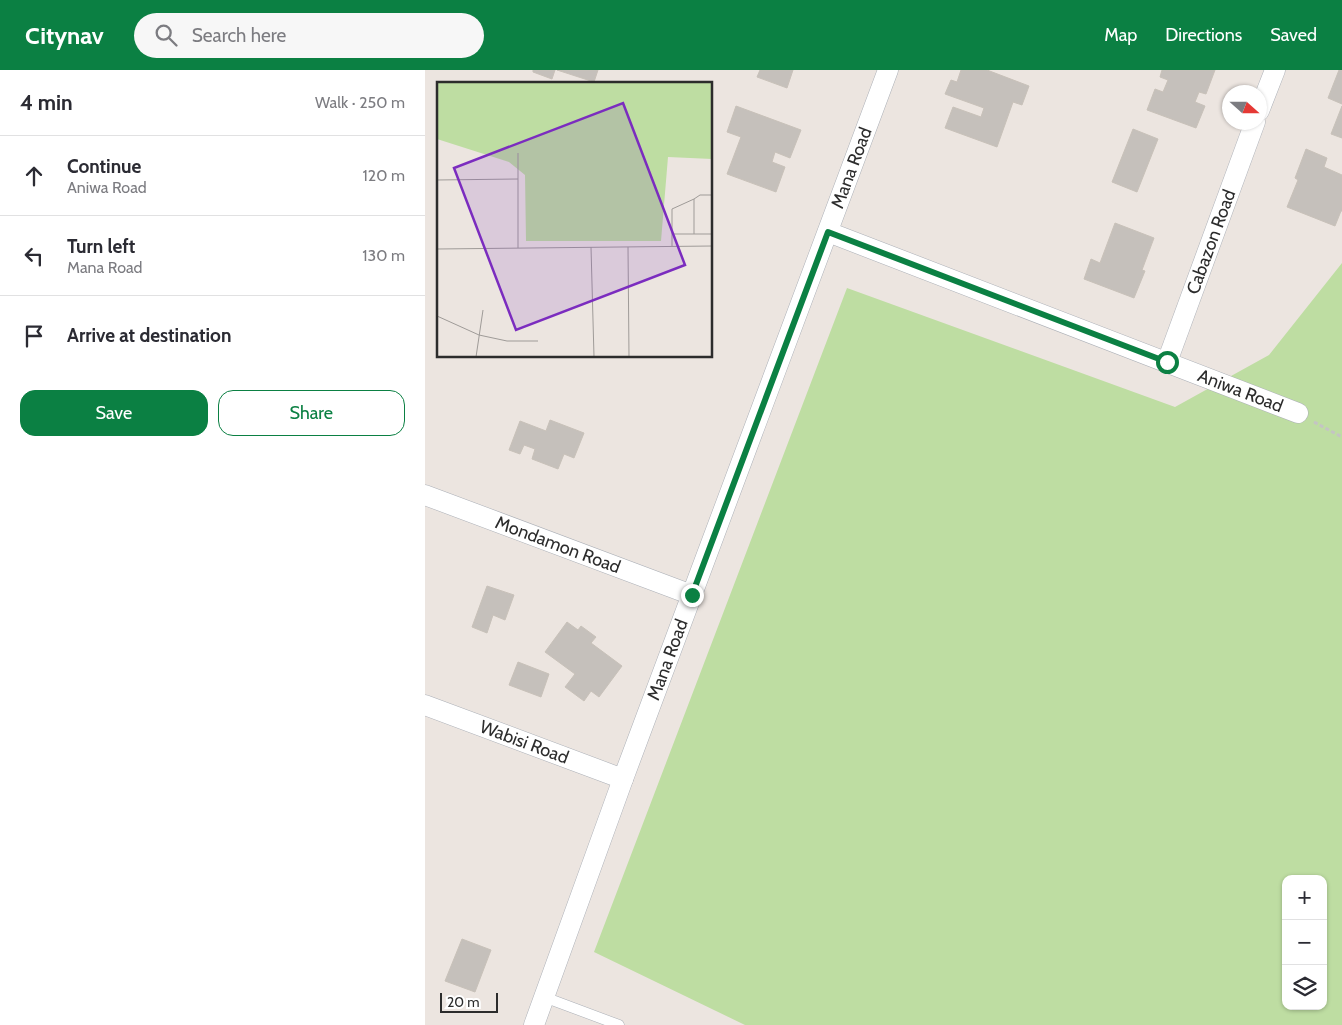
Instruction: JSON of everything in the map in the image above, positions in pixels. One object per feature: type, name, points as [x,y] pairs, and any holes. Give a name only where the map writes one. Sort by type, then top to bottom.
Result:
[{"type":"street","name":"Mana Road","points":[[534,1025],[623,779],[888,70]]},
{"type":"street","points":[[1267,90],[1275,70]]},
{"type":"street","name":"Cabazon Road","points":[[1167,362],[1252,130]]},
{"type":"street","name":"Aniwa Road","points":[[828,232],[1298,413]]},
{"type":"street","name":"Mondamon Road","points":[[425,495],[692,595]]},
{"type":"street","name":"Wabisi Road","points":[[425,705],[623,779]]},
{"type":"lane","points":[[545,997],[603,1022],[619,1025]]},
{"type":"path","name":"Aniwa Road","points":[[1298,413],[1342,437]]},
{"type":"green space","points":[[1342,263],[1342,1025],[745,1025],[594,952],[847,288],[1175,407],[1269,355]]},
{"type":"building","points":[[533,70],[555,70],[552,79],[533,72]]},
{"type":"building","points":[[557,70],[598,70],[594,82]]},
{"type":"building","points":[[760,70],[793,70],[787,88],[757,77]]},
{"type":"building","points":[[961,70],[987,70],[1029,86],[1022,105],[1013,102],[997,147],[945,128],[953,107],[981,117],[984,108],[945,94],[951,80],[957,82]]},
{"type":"building","points":[[1162,70],[1215,70],[1206,94],[1199,92],[1195,102],[1205,106],[1196,128],[1147,110],[1155,89],[1163,92],[1168,80],[1160,77]]},
{"type":"building","points":[[1339,70],[1342,70],[1342,104],[1328,98]]},
{"type":"building","points":[[736,106],[801,130],[790,158],[775,152],[772,162],[785,167],[776,192],[727,174],[741,137],[727,132]]},
{"type":"building","points":[[1342,106],[1342,138],[1331,134]]},
{"type":"building","points":[[1133,129],[1158,139],[1137,192],[1112,182]]},
{"type":"building","points":[[1306,149],[1327,158],[1324,167],[1342,175],[1342,211],[1335,226],[1287,207],[1298,180],[1295,178]]},
{"type":"building","points":[[1115,223],[1154,238],[1142,270],[1145,271],[1134,298],[1084,279],[1091,259],[1100,263]]},
{"type":"building","points":[[550,420],[584,433],[574,458],[564,454],[558,469],[532,459],[535,449],[524,445],[520,454],[509,450],[520,421],[546,431]]},
{"type":"building","points":[[487,586],[514,595],[505,620],[493,615],[487,633],[472,627]]},
{"type":"building","points":[[567,622],[578,630],[581,626],[596,637],[591,643],[622,666],[599,697],[591,691],[584,701],[565,687],[575,674],[545,652]]},
{"type":"building","points":[[518,662],[549,674],[541,697],[509,685]]},
{"type":"building","points":[[462,939],[491,950],[475,992],[445,981]]},
{"type":"route","points":[[692,595],[828,232],[1167,362]]}]
